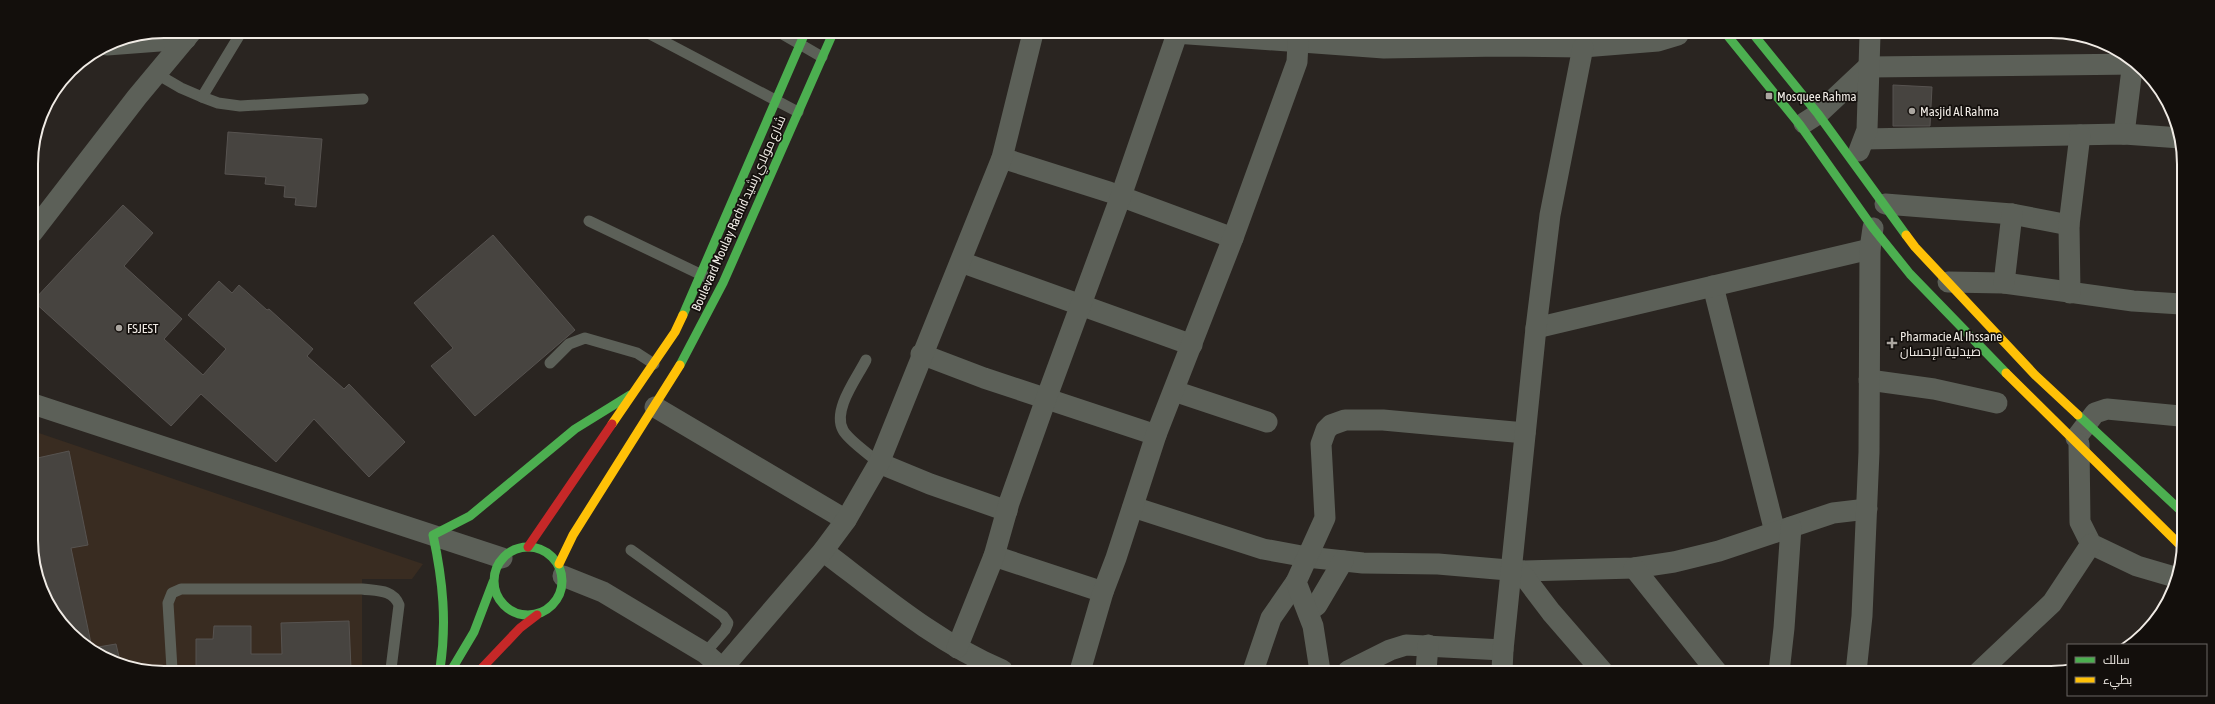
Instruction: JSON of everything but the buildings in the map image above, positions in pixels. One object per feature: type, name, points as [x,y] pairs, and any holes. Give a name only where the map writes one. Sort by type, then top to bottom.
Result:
[{"type":"main road","name":"Boulevard Moulay Rachid شارع مولاي رشيد","points":[[528,547],[675,332],[702,275],[803,38]]},
{"type":"main road","name":"Boulevard Moulay Rachid شارع مولاي رشيد","points":[[561,570],[573,535],[655,407],[684,358],[723,283],[831,38]]},
{"type":"main road","points":[[1729,38],[1800,125],[1873,228],[1930,296],[1996,364],[2080,436],[2119,452],[2177,507]]},
{"type":"main road","points":[[1756,38],[1818,114],[1915,247],[2015,354],[2080,436],[2177,542]]},
{"type":"main road","points":[[441,666],[444,647],[445,597],[433,536],[470,516],[575,429],[634,392]]},
{"type":"main road","points":[[454,666],[474,632],[493,582],[495,570],[502,558],[518,548],[528,547],[540,549],[551,555],[561,570],[562,589],[557,601],[548,610],[537,615],[520,628],[484,666]]},
{"type":"main road","points":[[493,582],[498,599],[506,608],[520,615],[537,615]]},
{"type":"street","points":[[38,225],[187,38]]},
{"type":"street","points":[[725,666],[823,551],[846,520],[879,463],[921,354],[961,262],[1002,158],[1032,38]]},
{"type":"street","points":[[957,648],[994,556],[1046,398],[1122,196],[1175,38]]},
{"type":"street","points":[[1237,38],[1298,42],[1378,41],[1500,46],[1583,47],[1658,41],[1668,38]]},
{"type":"street","points":[[1836,175],[1852,160],[1864,139],[1867,130],[1870,38]]},
{"type":"street","points":[[1081,666],[1103,592],[1133,507],[1156,435],[1233,238],[1297,62],[1298,42]]},
{"type":"street","points":[[1502,666],[1502,650],[1516,570],[1525,433],[1550,215],[1583,47]]},
{"type":"street","points":[[1800,125],[1818,114],[1868,67],[2127,63]]},
{"type":"street","points":[[2124,134],[2133,69]]},
{"type":"street","points":[[1864,139],[2124,134],[2175,137]]},
{"type":"street","points":[[2070,293],[2069,225],[2080,135]]},
{"type":"street","points":[[1002,158],[1122,196],[1233,238]]},
{"type":"street","points":[[1885,204],[2012,214],[2069,225]]},
{"type":"street","points":[[2004,283],[2012,214]]},
{"type":"street","points":[[1857,666],[1862,616],[1869,452],[1871,323],[1870,249],[1873,228]]},
{"type":"street","points":[[1536,328],[1870,249]]},
{"type":"street","points":[[961,262],[1192,345]]},
{"type":"street","points":[[1948,282],[2004,283],[2133,301],[2177,304]]},
{"type":"street","points":[[1713,286],[1783,530],[1784,628],[1780,666]]},
{"type":"street","points":[[921,354],[1156,435]]},
{"type":"street","points":[[1869,380],[1934,389],[1997,402]]},
{"type":"street","points":[[1174,391],[1267,422]]},
{"type":"street","points":[[38,406],[502,558]]},
{"type":"street","points":[[655,407],[846,520]]},
{"type":"street","points":[[2172,576],[2137,566],[2091,544],[2080,522],[2080,436],[2095,413],[2107,409],[2177,416]]},
{"type":"street","points":[[1255,666],[1272,618],[1296,582],[1325,518],[1322,444],[1323,436],[1331,425],[1345,420],[1383,420],[1525,433]]},
{"type":"street","points":[[879,463],[930,484],[1008,511]]},
{"type":"street","points":[[1133,507],[1263,549],[1307,557],[1343,561],[1516,570],[1634,568],[1674,562],[1719,551],[1833,513],[1866,509]]},
{"type":"street","points":[[1984,666],[2052,603],[2091,544]]},
{"type":"street","points":[[823,551],[957,648],[974,659],[992,666]]},
{"type":"street","points":[[994,556],[1103,592]]},
{"type":"street","points":[[1309,612],[1317,605],[1343,561]]},
{"type":"street","points":[[1634,568],[1712,666]]},
{"type":"street","points":[[561,570],[603,592],[705,653],[719,666]]},
{"type":"street","points":[[1516,570],[1598,666]]},
{"type":"street","points":[[1296,582],[1302,600],[1309,612],[1319,666]]},
{"type":"street","points":[[1358,666],[1400,646],[1428,644],[1480,650],[1502,650]]},
{"type":"street","points":[[1426,666],[1428,644]]},
{"type":"lane","points":[[202,96],[238,38]]},
{"type":"lane","points":[[657,38],[798,112]]},
{"type":"lane","points":[[788,38],[822,57]]},
{"type":"lane","points":[[157,74],[181,88],[218,103],[240,106],[363,99]]},
{"type":"lane","points":[[589,221],[702,275],[723,283]]},
{"type":"lane","points":[[550,363],[568,344],[584,338],[638,354],[654,364]]},
{"type":"lane","points":[[866,360],[840,409],[839,420],[843,431],[879,463]]},
{"type":"lane","points":[[631,550],[723,616],[728,623],[725,630],[705,653]]},
{"type":"lane","points":[[172,666],[168,603],[172,593],[181,589],[362,588],[390,593],[396,598],[399,604],[391,666]]},
{"type":"shaded area","points":[[38,433],[423,564],[412,579],[362,579],[362,666],[164,666],[131,662],[108,653],[81,635],[69,623],[51,596],[45,581],[40,565],[38,549]]},
{"type":"traffic: fast","points":[[683,315],[803,38]]},
{"type":"traffic: fast","points":[[680,365],[723,283],[831,38]]},
{"type":"traffic: fast","points":[[1729,38],[1800,125],[1873,228],[1910,274],[2006,373]]},
{"type":"traffic: fast","points":[[1756,38],[1818,114],[1906,235]]},
{"type":"traffic: fast","points":[[440,666],[443,635],[443,602],[433,535],[470,516],[575,429],[630,395]]},
{"type":"traffic: fast","points":[[2078,415],[2177,507]]},
{"type":"traffic: fast","points":[[521,547],[535,547],[547,552],[557,562],[562,574],[562,581],[562,588],[557,600],[547,610],[535,615],[521,615],[509,610],[499,600],[494,588],[494,574],[499,562],[509,552],[521,547]]},
{"type":"traffic: fast","points":[[454,666],[474,632],[493,582]]},
{"type":"traffic: slow","points":[[1906,235],[1915,247],[2035,375],[2078,415]]},
{"type":"traffic: slow","points":[[612,424],[675,332],[683,315]]},
{"type":"traffic: slow","points":[[559,564],[573,535],[680,365]]},
{"type":"traffic: slow","points":[[2006,373],[2177,542]]},
{"type":"traffic: jam","points":[[528,547],[612,424]]},
{"type":"traffic: jam","points":[[484,666],[520,628],[537,615]]},
{"type":"place","name":"Mosquee Rahma","points":[[1769,96]]},
{"type":"place","name":"Masjid Al Rahma","points":[[1912,111]]},
{"type":"place","name":"FSJEST","points":[[119,328]]},
{"type":"place","name":"Pharmacie Al Ihssane صيدلية الإحسان","points":[[1892,343]]}]
